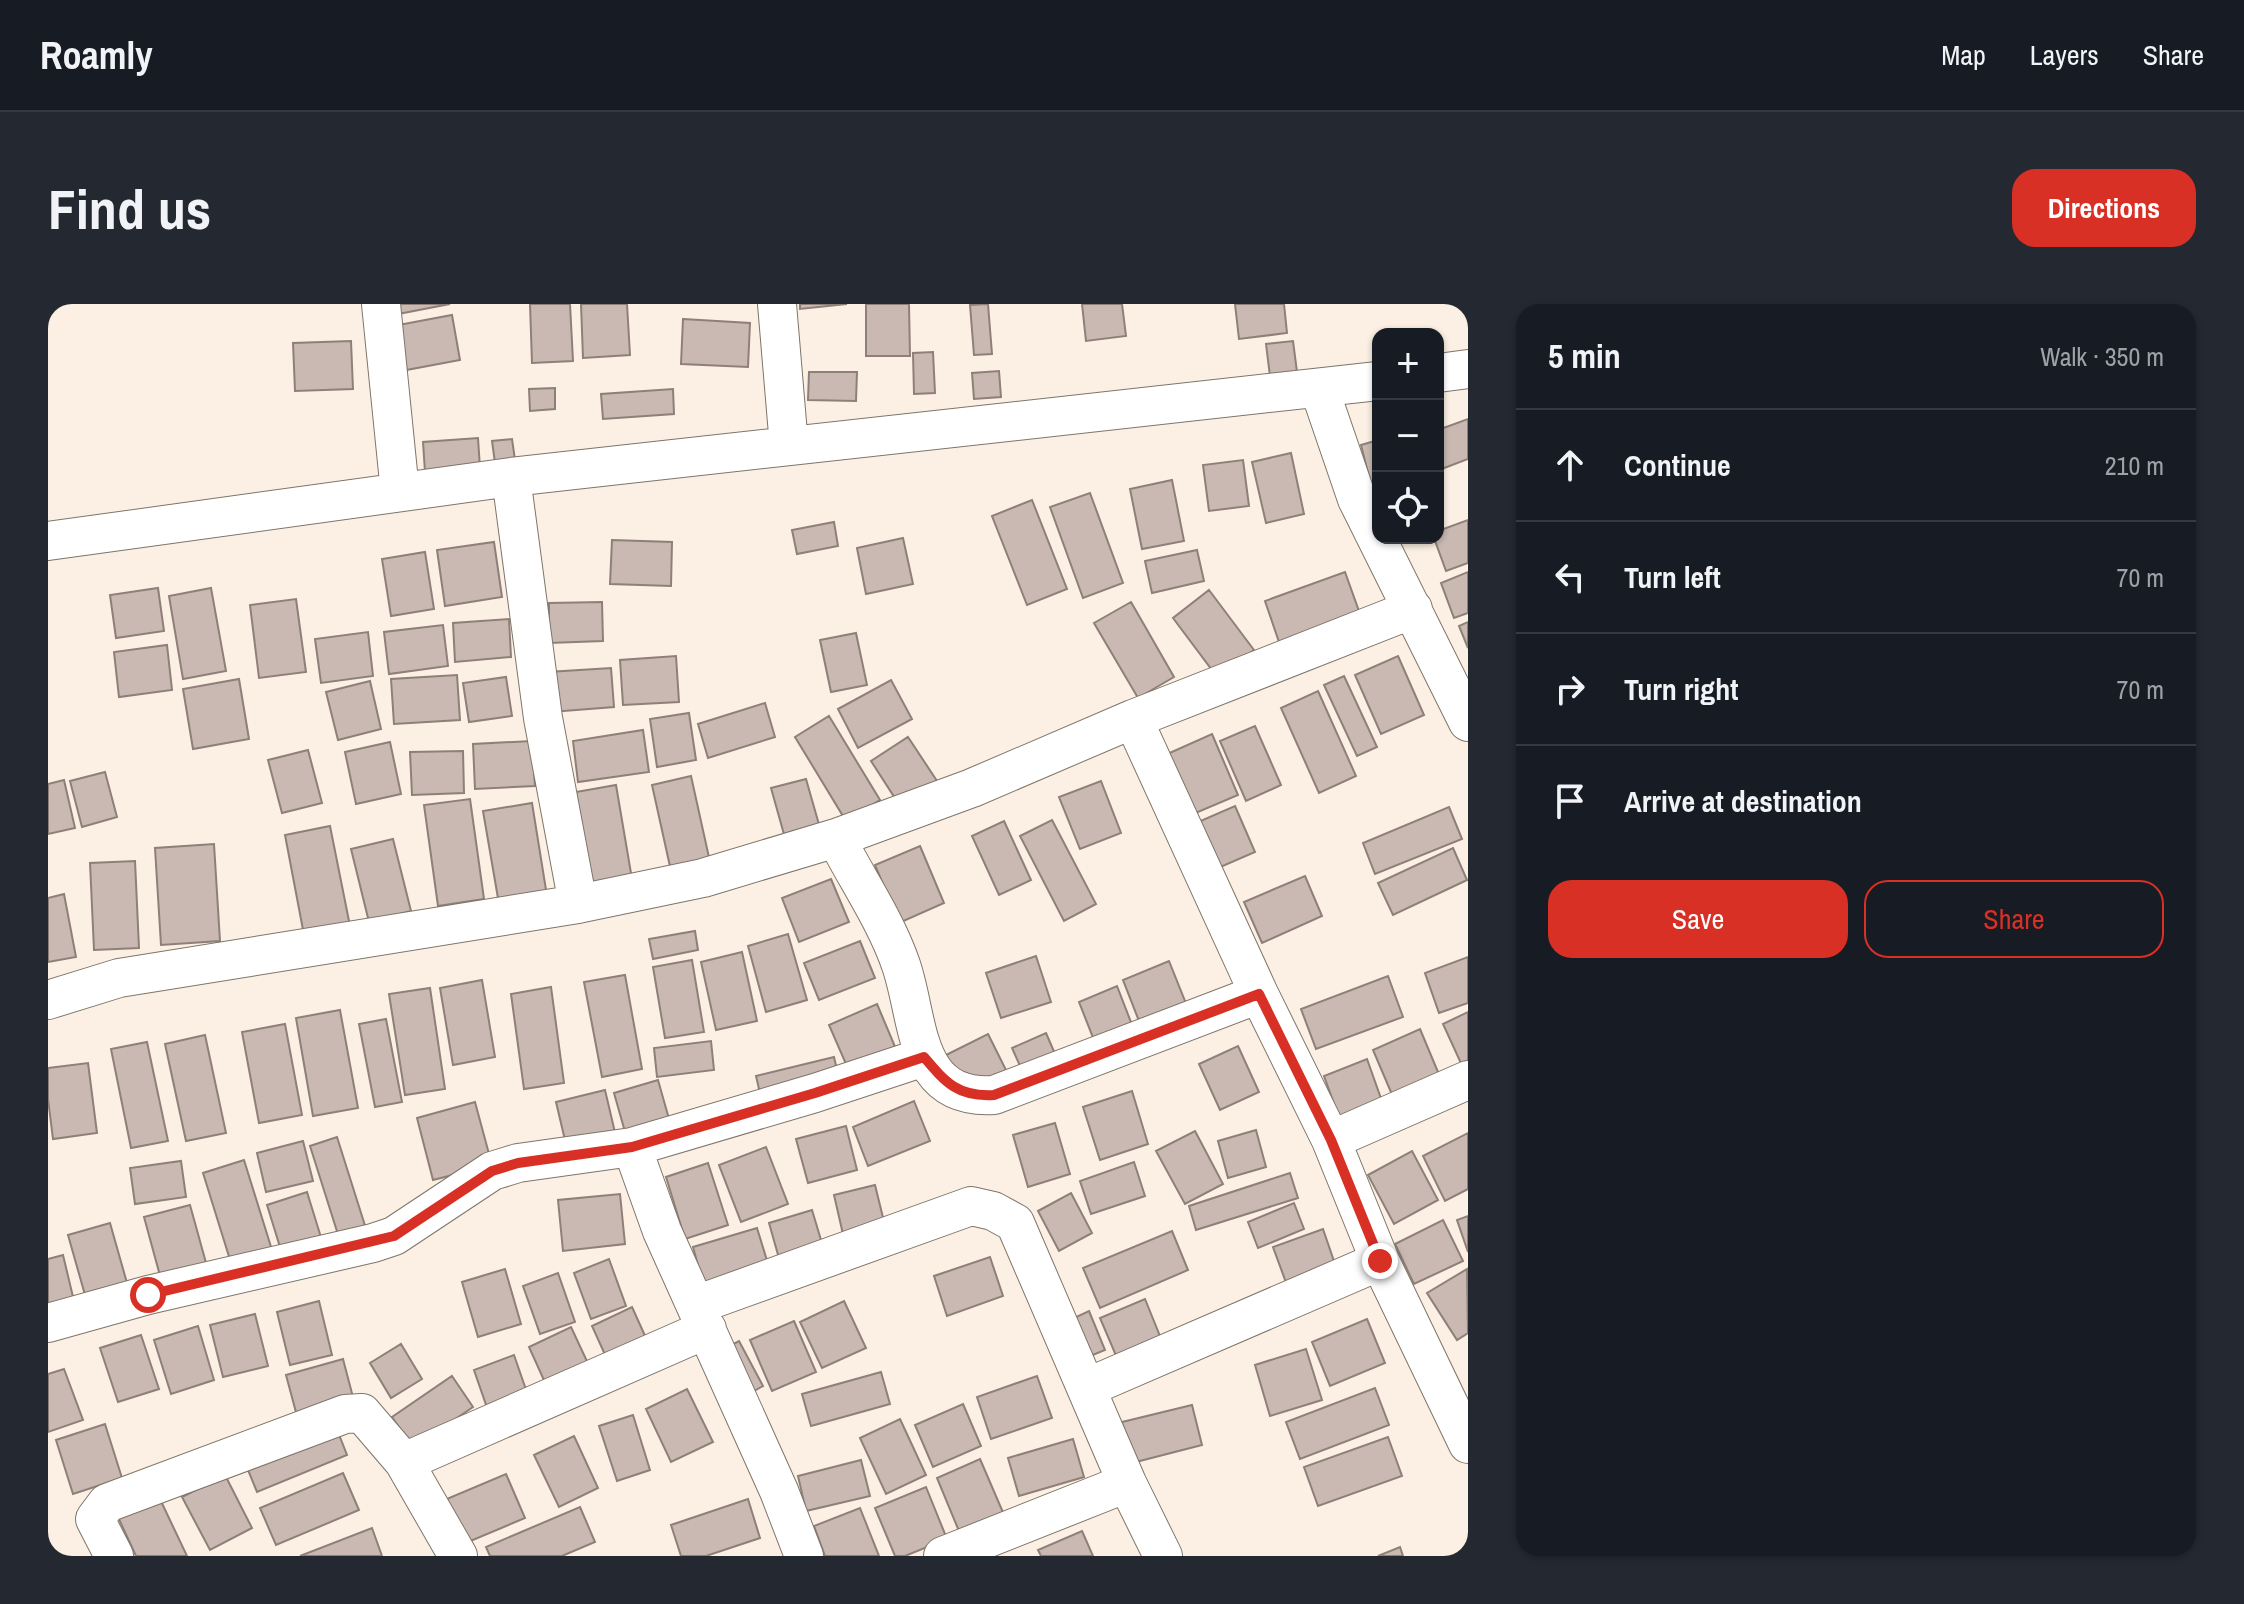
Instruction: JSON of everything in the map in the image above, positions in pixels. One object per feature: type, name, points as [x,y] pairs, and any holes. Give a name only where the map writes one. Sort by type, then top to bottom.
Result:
[{"type":"street","points":[[381,304],[400,492]]},
{"type":"street","points":[[777,304],[789,446]]},
{"type":"street","points":[[1444,372],[1468,369]]},
{"type":"street","points":[[48,541],[511,477],[1372,382]]},
{"type":"street","points":[[1319,388],[1357,499],[1468,722]]},
{"type":"street","points":[[511,477],[543,718],[578,904]]},
{"type":"street","points":[[48,1000],[119,978],[578,904],[703,878],[836,838],[972,788],[1133,719],[1413,609]]},
{"type":"street","points":[[1133,719],[1259,994],[1331,1140],[1380,1261],[1468,1444]]},
{"type":"street","points":[[836,838],[901,965],[924,1057],[947,1085],[976,1096],[994,1095],[1259,994]]},
{"type":"street","points":[[48,1323],[148,1295],[373,1243],[394,1236],[492,1171],[518,1163],[632,1147],[924,1057]]},
{"type":"street","points":[[1331,1140],[1468,1080]]},
{"type":"street","points":[[632,1147],[662,1231],[779,1491],[804,1556]]},
{"type":"street","points":[[404,1462],[701,1317],[971,1206],[993,1211],[1015,1223],[1127,1483],[1163,1556]]},
{"type":"street","points":[[1086,1388],[1380,1261]]},
{"type":"street","points":[[114,1556],[95,1519],[107,1503],[345,1414],[362,1413],[404,1462],[458,1556]]},
{"type":"street","points":[[943,1556],[1127,1483]]},
{"type":"building","points":[[396,304],[450,304],[398,314]]},
{"type":"building","points":[[530,304],[570,304],[573,361],[532,363]]},
{"type":"building","points":[[581,304],[627,304],[630,355],[583,358]]},
{"type":"building","points":[[800,304],[847,304],[800,309]]},
{"type":"building","points":[[866,304],[909,304],[910,356],[866,356]]},
{"type":"building","points":[[988,304],[992,354],[974,355],[970,305]]},
{"type":"building","points":[[1082,304],[1122,304],[1126,336],[1086,341]]},
{"type":"building","points":[[1235,304],[1284,304],[1287,333],[1239,339]]},
{"type":"building","points":[[452,315],[460,360],[401,371],[393,326]]},
{"type":"building","points":[[683,319],[750,323],[748,367],[681,364]]},
{"type":"building","points":[[351,341],[353,389],[295,391],[293,343]]},
{"type":"building","points":[[1293,341],[1297,372],[1270,376],[1266,344]]},
{"type":"building","points":[[933,352],[935,393],[914,394],[913,353]]},
{"type":"building","points":[[999,371],[1001,397],[974,399],[972,373]]},
{"type":"building","points":[[809,372],[857,372],[856,401],[808,400]]},
{"type":"building","points":[[555,388],[555,409],[530,411],[529,389]]},
{"type":"building","points":[[673,389],[674,414],[603,419],[601,394]]},
{"type":"building","points":[[1468,419],[1468,459],[1444,468],[1444,428]]},
{"type":"building","points":[[478,438],[480,468],[425,472],[423,442]]},
{"type":"building","points":[[512,439],[515,460],[495,463],[492,441]]},
{"type":"building","points":[[1372,442],[1372,489],[1361,445]]},
{"type":"building","points":[[1291,453],[1304,514],[1266,523],[1252,462]]},
{"type":"building","points":[[1243,460],[1249,506],[1209,511],[1203,465]]},
{"type":"building","points":[[1172,480],[1184,541],[1142,549],[1130,489]]},
{"type":"building","points":[[1090,493],[1123,583],[1083,598],[1050,507]]},
{"type":"building","points":[[1032,500],[1067,589],[1027,605],[992,516]]},
{"type":"building","points":[[1468,520],[1468,563],[1446,571],[1436,544],[1444,544],[1444,529]]},
{"type":"building","points":[[834,522],[838,546],[797,554],[792,530]]},
{"type":"building","points":[[903,538],[913,584],[866,594],[857,548]]},
{"type":"building","points":[[612,540],[672,542],[671,586],[610,584]]},
{"type":"building","points":[[494,542],[502,597],[445,606],[437,550]]},
{"type":"building","points":[[1197,550],[1204,581],[1152,593],[1145,561]]},
{"type":"building","points":[[425,552],[434,609],[391,616],[382,559]]},
{"type":"building","points":[[1345,572],[1360,614],[1279,642],[1265,601]]},
{"type":"building","points":[[1468,572],[1468,613],[1454,618],[1441,583]]},
{"type":"building","points":[[158,588],[164,631],[116,638],[110,595]]},
{"type":"building","points":[[211,588],[226,671],[183,679],[169,596]]},
{"type":"building","points":[[1209,590],[1254,650],[1218,678],[1173,618]]},
{"type":"building","points":[[296,599],[306,672],[259,678],[250,605]]},
{"type":"building","points":[[602,602],[603,641],[549,643],[549,603]]},
{"type":"building","points":[[1131,602],[1174,677],[1138,698],[1094,623]]},
{"type":"building","points":[[509,619],[511,657],[455,662],[453,623]]},
{"type":"building","points":[[1468,622],[1468,648],[1459,626]]},
{"type":"building","points":[[443,625],[448,666],[389,674],[384,632]]},
{"type":"building","points":[[368,632],[373,676],[321,683],[315,639]]},
{"type":"building","points":[[856,633],[867,685],[831,692],[820,640]]},
{"type":"building","points":[[167,645],[172,690],[119,697],[114,652]]},
{"type":"building","points":[[676,656],[679,702],[623,705],[620,660]]},
{"type":"building","points":[[1398,656],[1424,715],[1381,734],[1355,675]]},
{"type":"building","points":[[611,668],[614,707],[551,712],[548,672]]},
{"type":"building","points":[[457,675],[460,720],[394,724],[391,679]]},
{"type":"building","points":[[1344,676],[1377,747],[1357,756],[1324,685]]},
{"type":"building","points":[[506,677],[512,716],[469,722],[463,683]]},
{"type":"building","points":[[239,679],[249,739],[193,749],[183,689]]},
{"type":"building","points":[[891,680],[912,719],[858,748],[838,709]]},
{"type":"building","points":[[370,681],[381,729],[338,740],[326,692]]},
{"type":"building","points":[[1318,691],[1356,776],[1319,793],[1281,708]]},
{"type":"building","points":[[765,703],[775,737],[708,758],[698,724]]},
{"type":"building","points":[[689,713],[696,760],[657,767],[650,719]]},
{"type":"building","points":[[829,716],[880,800],[846,821],[795,737]]},
{"type":"building","points":[[1255,726],[1281,785],[1246,801],[1220,741]]},
{"type":"building","points":[[643,730],[649,772],[578,782],[573,741]]},
{"type":"building","points":[[1212,734],[1238,795],[1191,815],[1165,755]]},
{"type":"building","points":[[908,737],[939,784],[902,809],[871,761]]},
{"type":"building","points":[[532,741],[535,786],[475,789],[473,744]]},
{"type":"building","points":[[390,742],[401,794],[356,804],[345,752]]},
{"type":"building","points":[[308,750],[322,803],[282,813],[268,760]]},
{"type":"building","points":[[463,751],[464,793],[412,795],[410,752]]},
{"type":"building","points":[[105,772],[117,817],[82,827],[70,781]]},
{"type":"building","points":[[691,776],[712,871],[673,880],[652,785]]},
{"type":"building","points":[[806,779],[822,835],[787,845],[771,788]]},
{"type":"building","points":[[64,780],[75,828],[48,834],[48,784]]},
{"type":"building","points":[[1101,781],[1121,833],[1080,849],[1059,797]]},
{"type":"building","points":[[616,785],[633,885],[593,892],[576,792]]},
{"type":"building","points":[[470,799],[484,899],[438,906],[424,805]]},
{"type":"building","points":[[532,803],[547,896],[499,904],[483,811]]},
{"type":"building","points":[[1235,806],[1255,852],[1209,872],[1189,826]]},
{"type":"building","points":[[1449,807],[1462,839],[1375,874],[1363,843]]},
{"type":"building","points":[[1052,820],[1096,904],[1064,921],[1020,836]]},
{"type":"building","points":[[1004,821],[1031,880],[999,895],[972,836]]},
{"type":"building","points":[[330,826],[350,926],[304,935],[285,835]]},
{"type":"building","points":[[393,839],[411,911],[369,922],[351,849]]},
{"type":"building","points":[[214,844],[220,941],[161,945],[155,848]]},
{"type":"building","points":[[920,846],[944,903],[899,923],[875,865]]},
{"type":"building","points":[[1453,848],[1467,880],[1393,915],[1378,883]]},
{"type":"building","points":[[135,861],[139,948],[94,950],[90,863]]},
{"type":"building","points":[[1305,876],[1322,916],[1262,943],[1244,902]]},
{"type":"building","points":[[831,879],[849,922],[799,942],[782,898]]},
{"type":"building","points":[[64,894],[76,957],[48,962],[48,898]]},
{"type":"building","points":[[695,931],[698,950],[653,959],[649,939]]},
{"type":"building","points":[[788,934],[807,1000],[766,1012],[748,946]]},
{"type":"building","points":[[860,941],[875,978],[819,1000],[804,963]]},
{"type":"building","points":[[742,952],[757,1021],[716,1030],[701,962]]},
{"type":"building","points":[[1036,956],[1051,1002],[1001,1018],[986,973]]},
{"type":"building","points":[[1468,957],[1468,1003],[1439,1013],[1425,973]]},
{"type":"building","points":[[692,960],[704,1032],[665,1038],[653,967]]},
{"type":"building","points":[[1169,961],[1193,1021],[1146,1039],[1123,980]]},
{"type":"building","points":[[625,975],[642,1069],[602,1077],[584,982]]},
{"type":"building","points":[[1388,976],[1403,1017],[1316,1049],[1301,1009]]},
{"type":"building","points":[[482,980],[495,1057],[453,1065],[440,988]]},
{"type":"building","points":[[1117,986],[1139,1043],[1101,1058],[1079,1002]]},
{"type":"building","points":[[551,987],[564,1083],[524,1089],[511,994]]},
{"type":"building","points":[[430,988],[445,1089],[405,1095],[389,994]]},
{"type":"building","points":[[877,1004],[896,1049],[849,1071],[829,1025]]},
{"type":"building","points":[[340,1010],[358,1108],[313,1116],[296,1018]]},
{"type":"building","points":[[1468,1012],[1468,1071],[1465,1072],[1443,1024]]},
{"type":"building","points":[[386,1019],[402,1102],[375,1107],[359,1024]]},
{"type":"building","points":[[285,1024],[302,1115],[259,1123],[242,1032]]},
{"type":"building","points":[[1420,1029],[1443,1084],[1396,1104],[1373,1050]]},
{"type":"building","points":[[1046,1033],[1059,1063],[1025,1077],[1012,1048]]},
{"type":"building","points":[[988,1034],[1015,1088],[972,1110],[946,1055]]},
{"type":"building","points":[[205,1035],[226,1133],[186,1141],[165,1044]]},
{"type":"building","points":[[711,1041],[714,1070],[657,1077],[654,1048]]},
{"type":"building","points":[[147,1042],[168,1141],[131,1148],[111,1049]]},
{"type":"building","points":[[1238,1046],[1259,1092],[1220,1110],[1199,1064]]},
{"type":"building","points":[[834,1057],[843,1096],[765,1115],[756,1076]]},
{"type":"building","points":[[1367,1059],[1384,1107],[1341,1123],[1324,1076]]},
{"type":"building","points":[[88,1063],[97,1133],[53,1139],[48,1068]]},
{"type":"building","points":[[658,1080],[673,1133],[629,1146],[614,1093]]},
{"type":"building","points":[[605,1090],[617,1141],[568,1153],[556,1102]]},
{"type":"building","points":[[1132,1091],[1148,1144],[1100,1160],[1083,1107]]},
{"type":"building","points":[[914,1101],[930,1141],[868,1166],[853,1127]]},
{"type":"building","points":[[475,1102],[492,1165],[433,1180],[417,1118]]},
{"type":"building","points":[[1055,1123],[1070,1174],[1028,1187],[1013,1135]]},
{"type":"building","points":[[846,1126],[857,1170],[808,1183],[796,1139]]},
{"type":"building","points":[[1256,1130],[1266,1167],[1228,1178],[1218,1141]]},
{"type":"building","points":[[1195,1131],[1223,1184],[1185,1204],[1156,1151]]},
{"type":"building","points":[[1468,1133],[1468,1189],[1445,1201],[1423,1156]]},
{"type":"building","points":[[337,1137],[368,1235],[341,1244],[310,1146]]},
{"type":"building","points":[[303,1141],[313,1181],[266,1192],[257,1153]]},
{"type":"building","points":[[766,1147],[788,1204],[741,1222],[719,1165]]},
{"type":"building","points":[[1412,1151],[1438,1200],[1394,1224],[1368,1175]]},
{"type":"building","points":[[244,1160],[272,1250],[231,1263],[203,1173]]},
{"type":"building","points":[[181,1161],[186,1197],[135,1204],[130,1168]]},
{"type":"building","points":[[1134,1162],[1145,1196],[1091,1214],[1080,1181]]},
{"type":"building","points":[[708,1163],[728,1225],[685,1239],[666,1177]]},
{"type":"building","points":[[1290,1173],[1298,1198],[1196,1230],[1189,1206]]},
{"type":"building","points":[[875,1185],[890,1246],[848,1256],[834,1195]]},
{"type":"building","points":[[307,1192],[324,1247],[284,1260],[267,1205]]},
{"type":"building","points":[[1071,1193],[1092,1233],[1059,1251],[1038,1211]]},
{"type":"building","points":[[620,1194],[625,1244],[563,1251],[558,1200]]},
{"type":"building","points":[[1294,1203],[1304,1229],[1258,1248],[1248,1222]]},
{"type":"building","points":[[190,1205],[208,1270],[162,1283],[144,1217]]},
{"type":"building","points":[[812,1210],[830,1270],[786,1283],[769,1223]]},
{"type":"building","points":[[1468,1216],[1468,1252],[1457,1220]]},
{"type":"building","points":[[1443,1220],[1463,1261],[1414,1284],[1395,1244]]},
{"type":"building","points":[[110,1223],[129,1290],[87,1302],[68,1235]]},
{"type":"building","points":[[757,1228],[769,1267],[704,1287],[693,1247]]},
{"type":"building","points":[[1323,1229],[1337,1270],[1288,1288],[1273,1247]]},
{"type":"building","points":[[1172,1231],[1188,1270],[1100,1308],[1083,1268]]},
{"type":"building","points":[[63,1255],[74,1301],[48,1307],[48,1259]]},
{"type":"building","points":[[990,1257],[1003,1296],[947,1316],[934,1276]]},
{"type":"building","points":[[609,1259],[626,1306],[591,1319],[574,1273]]},
{"type":"building","points":[[505,1269],[521,1324],[478,1337],[462,1282]]},
{"type":"building","points":[[1467,1269],[1468,1333],[1457,1340],[1427,1293]]},
{"type":"building","points":[[558,1273],[575,1322],[540,1334],[523,1286]]},
{"type":"building","points":[[1145,1299],[1164,1346],[1120,1365],[1100,1318]]},
{"type":"building","points":[[319,1301],[332,1355],[290,1365],[277,1312]]},
{"type":"building","points":[[844,1301],[866,1348],[822,1368],[800,1322]]},
{"type":"building","points":[[632,1307],[656,1360],[616,1379],[592,1326]]},
{"type":"building","points":[[1089,1311],[1105,1350],[1088,1357],[1072,1319]]},
{"type":"building","points":[[255,1314],[268,1366],[223,1377],[210,1325]]},
{"type":"building","points":[[1367,1319],[1385,1363],[1330,1386],[1312,1342]]},
{"type":"building","points":[[794,1321],[816,1372],[772,1391],[750,1340]]},
{"type":"building","points":[[198,1326],[214,1380],[171,1394],[154,1340]]},
{"type":"building","points":[[571,1327],[599,1387],[556,1407],[529,1347]]},
{"type":"building","points":[[141,1335],[159,1389],[118,1402],[100,1348]]},
{"type":"building","points":[[739,1341],[763,1386],[747,1395],[722,1350]]},
{"type":"building","points":[[401,1344],[422,1379],[391,1398],[370,1363]]},
{"type":"building","points":[[1306,1349],[1322,1400],[1270,1416],[1255,1365]]},
{"type":"building","points":[[514,1355],[533,1410],[493,1425],[474,1370]]},
{"type":"building","points":[[343,1359],[354,1401],[297,1416],[286,1375]]},
{"type":"building","points":[[64,1369],[83,1420],[48,1432],[48,1374]]},
{"type":"building","points":[[881,1372],[890,1404],[811,1426],[802,1394]]},
{"type":"building","points":[[452,1376],[473,1407],[413,1448],[392,1417]]},
{"type":"building","points":[[1037,1376],[1052,1418],[991,1439],[977,1397]]},
{"type":"building","points":[[1375,1388],[1389,1425],[1300,1459],[1286,1422]]},
{"type":"building","points":[[687,1389],[713,1442],[671,1462],[646,1409]]},
{"type":"building","points":[[963,1404],[981,1446],[933,1467],[915,1425]]},
{"type":"building","points":[[1192,1405],[1202,1445],[1132,1463],[1122,1422]]},
{"type":"building","points":[[633,1415],[650,1470],[617,1481],[599,1426]]},
{"type":"building","points":[[900,1419],[926,1475],[886,1494],[860,1438]]},
{"type":"building","points":[[105,1424],[122,1478],[73,1494],[56,1440]]},
{"type":"building","points":[[336,1427],[347,1455],[257,1492],[246,1465]]},
{"type":"building","points":[[574,1436],[598,1488],[559,1507],[534,1455]]},
{"type":"building","points":[[1388,1437],[1402,1476],[1318,1506],[1304,1467]]},
{"type":"building","points":[[1073,1439],[1084,1477],[1019,1496],[1008,1458]]},
{"type":"building","points":[[980,1459],[1005,1517],[961,1536],[937,1478]]},
{"type":"building","points":[[861,1460],[870,1496],[806,1511],[798,1476]]},
{"type":"building","points":[[343,1473],[359,1510],[276,1545],[260,1508]]},
{"type":"building","points":[[506,1474],[525,1518],[461,1545],[442,1501]]},
{"type":"building","points":[[225,1475],[252,1528],[210,1550],[182,1497]]},
{"type":"building","points":[[926,1487],[947,1539],[905,1556],[895,1556],[875,1508]]},
{"type":"building","points":[[159,1497],[187,1556],[136,1556],[118,1517]]},
{"type":"building","points":[[748,1499],[760,1538],[706,1556],[681,1556],[671,1525]]},
{"type":"building","points":[[580,1507],[595,1542],[562,1556],[490,1556],[486,1547]]},
{"type":"building","points":[[860,1508],[879,1556],[825,1556],[814,1526]]},
{"type":"building","points":[[372,1528],[382,1556],[300,1556]]},
{"type":"building","points":[[1082,1531],[1093,1556],[1041,1556],[1038,1550]]},
{"type":"building","points":[[1400,1547],[1403,1556],[1378,1556]]},
{"type":"route","points":[[148,1295],[394,1236],[492,1171],[518,1163],[632,1147],[924,1057],[947,1085],[976,1096],[994,1095],[1259,994],[1331,1140],[1380,1261]]}]
